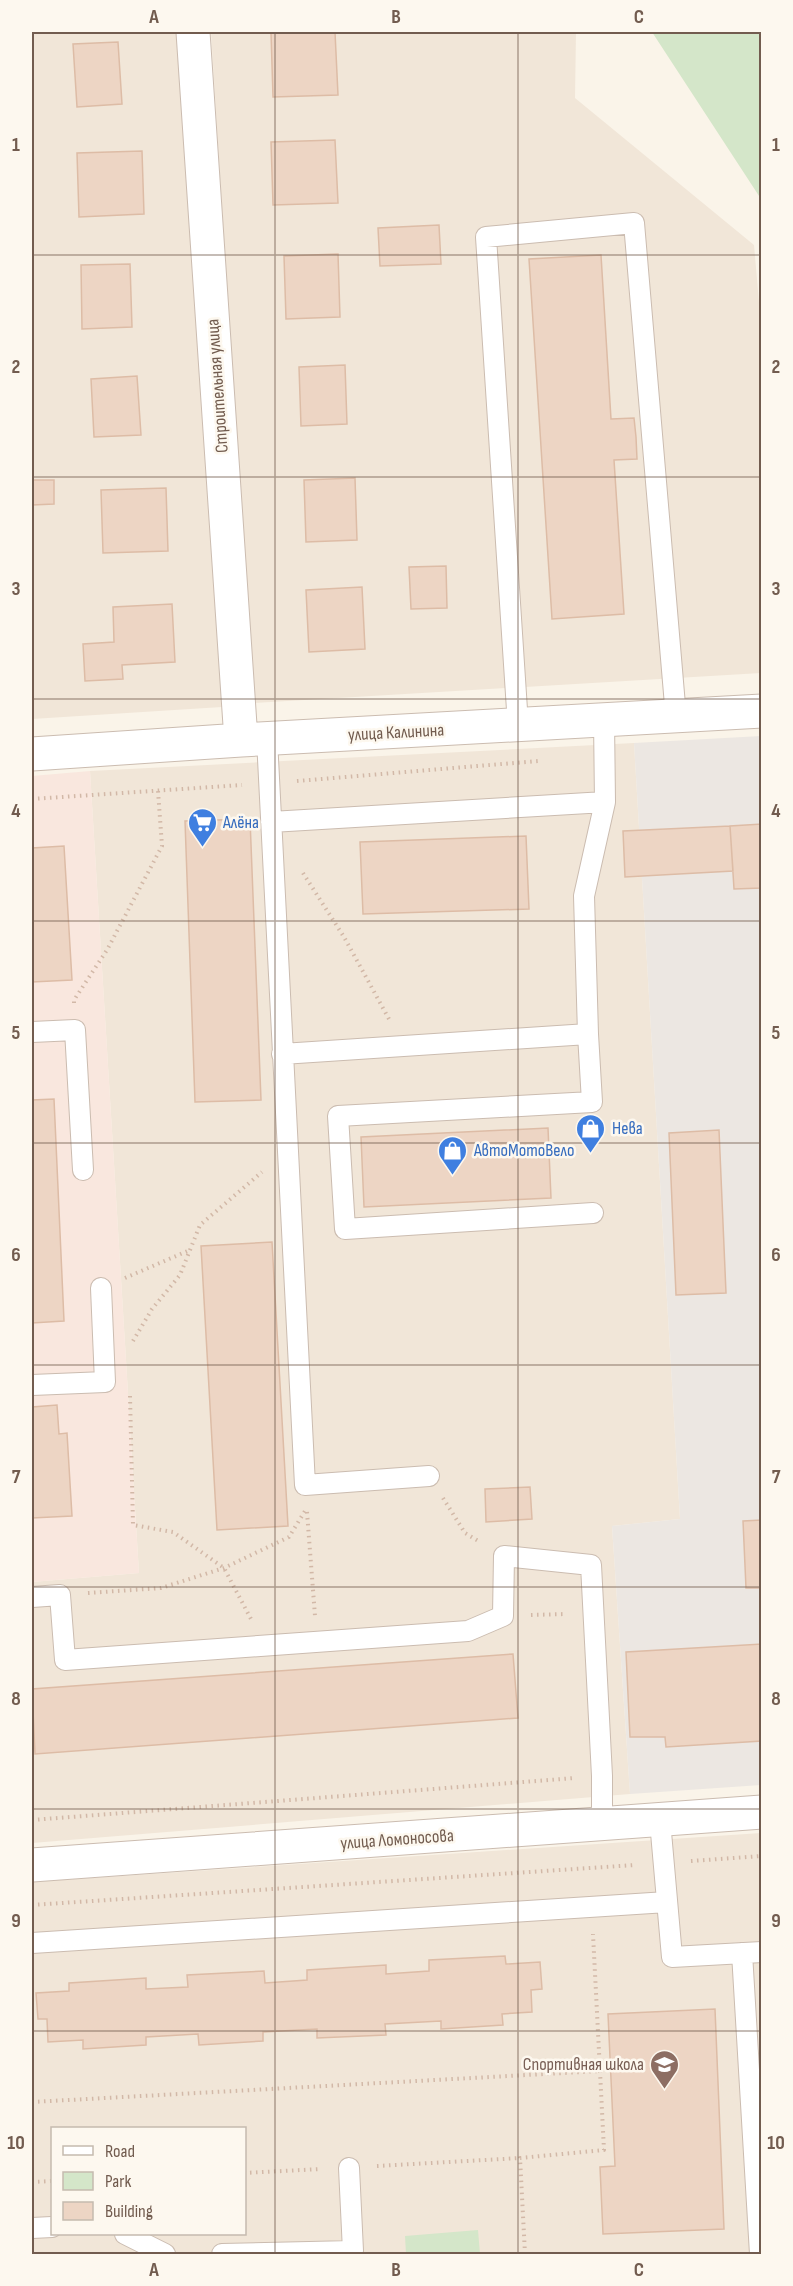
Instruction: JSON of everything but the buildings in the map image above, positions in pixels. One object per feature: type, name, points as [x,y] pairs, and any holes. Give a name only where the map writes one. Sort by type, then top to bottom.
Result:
[{"type":"street","name":"Строительная улица","points":[[193,32],[254,739]]},
{"type":"street","name":"улица Калинина","points":[[32,754],[254,739],[762,711]]},
{"type":"street","name":"улица Ломоносова","points":[[32,1865],[762,1812]]},
{"type":"lane","points":[[518,725],[486,237],[634,223],[676,717]]},
{"type":"lane","points":[[593,1213],[345,1229],[338,1116],[592,1102],[584,896],[605,802],[604,720]]},
{"type":"lane","points":[[254,739],[269,783],[305,1485],[429,1476]]},
{"type":"lane","points":[[271,822],[605,802]]},
{"type":"lane","points":[[32,1032],[75,1030],[83,1170]]},
{"type":"lane","points":[[282,1054],[588,1034]]},
{"type":"lane","points":[[32,1385],[105,1382],[101,1288]]},
{"type":"lane","points":[[32,1598],[60,1595],[65,1660],[468,1631],[504,1616],[504,1556],[591,1565],[602,1776],[602,1825]]},
{"type":"lane","points":[[660,1821],[672,1957],[752,1952],[760,2254]]},
{"type":"lane","points":[[32,1943],[667,1902]]},
{"type":"lane","points":[[222,2254],[353,2251],[349,2168]]},
{"type":"lane","points":[[32,2228],[51,2227]]},
{"type":"lane","points":[[127,2235],[165,2254]]},
{"type":"path","points":[[32,799],[269,783],[546,760]]},
{"type":"path","points":[[75,1030],[74,1000],[106,950],[162,846],[158,791]]},
{"type":"path","points":[[301,870],[344,937],[404,1046]]},
{"type":"path","points":[[129,1347],[152,1309],[180,1275],[200,1225],[287,1151]]},
{"type":"path","points":[[101,1288],[190,1249]]},
{"type":"path","points":[[130,1395],[133,1525],[173,1532],[224,1568],[266,1646]]},
{"type":"path","points":[[429,1476],[465,1533],[504,1556]]},
{"type":"path","points":[[60,1595],[161,1588],[224,1568],[289,1537],[306,1509],[317,1642]]},
{"type":"path","points":[[504,1616],[593,1613]]},
{"type":"path","points":[[32,1820],[602,1776]]},
{"type":"path","points":[[32,1905],[762,1856]]},
{"type":"path","points":[[246,2173],[520,2158],[604,2150],[592,1868]]},
{"type":"path","points":[[32,2102],[600,2071]]},
{"type":"path","points":[[520,2158],[525,2254]]},
{"type":"path","points":[[32,2182],[51,2181]]},
{"type":"shaded area","points":[[32,32],[177,32],[222,707],[32,719]]},
{"type":"shaded area","points":[[211,32],[576,32],[575,98],[754,245],[762,337],[761,673],[253,703]]},
{"type":"shaded area","points":[[761,736],[761,1785],[630,1794],[612,1526],[680,1519],[634,743]]},
{"type":"shaded area","points":[[634,743],[680,1519],[612,1526],[630,1794],[32,1843],[32,1582],[139,1573],[90,771]]},
{"type":"shaded area","points":[[90,771],[139,1573],[32,1582],[32,776]]},
{"type":"shaded area","points":[[761,1833],[761,2254],[32,2254],[32,1882]]},
{"type":"green space","points":[[652,32],[761,32],[761,199]]},
{"type":"green space","points":[[478,2230],[480,2254],[406,2254],[405,2236]]},
{"type":"place","name":"Алёна","points":[[202,848]]},
{"type":"place","name":"Нева","points":[[591,1154]]},
{"type":"place","name":"АвтоМотоВело","points":[[453,1176]]},
{"type":"place","name":"Спортивная школа","points":[[665,2090]]}]
